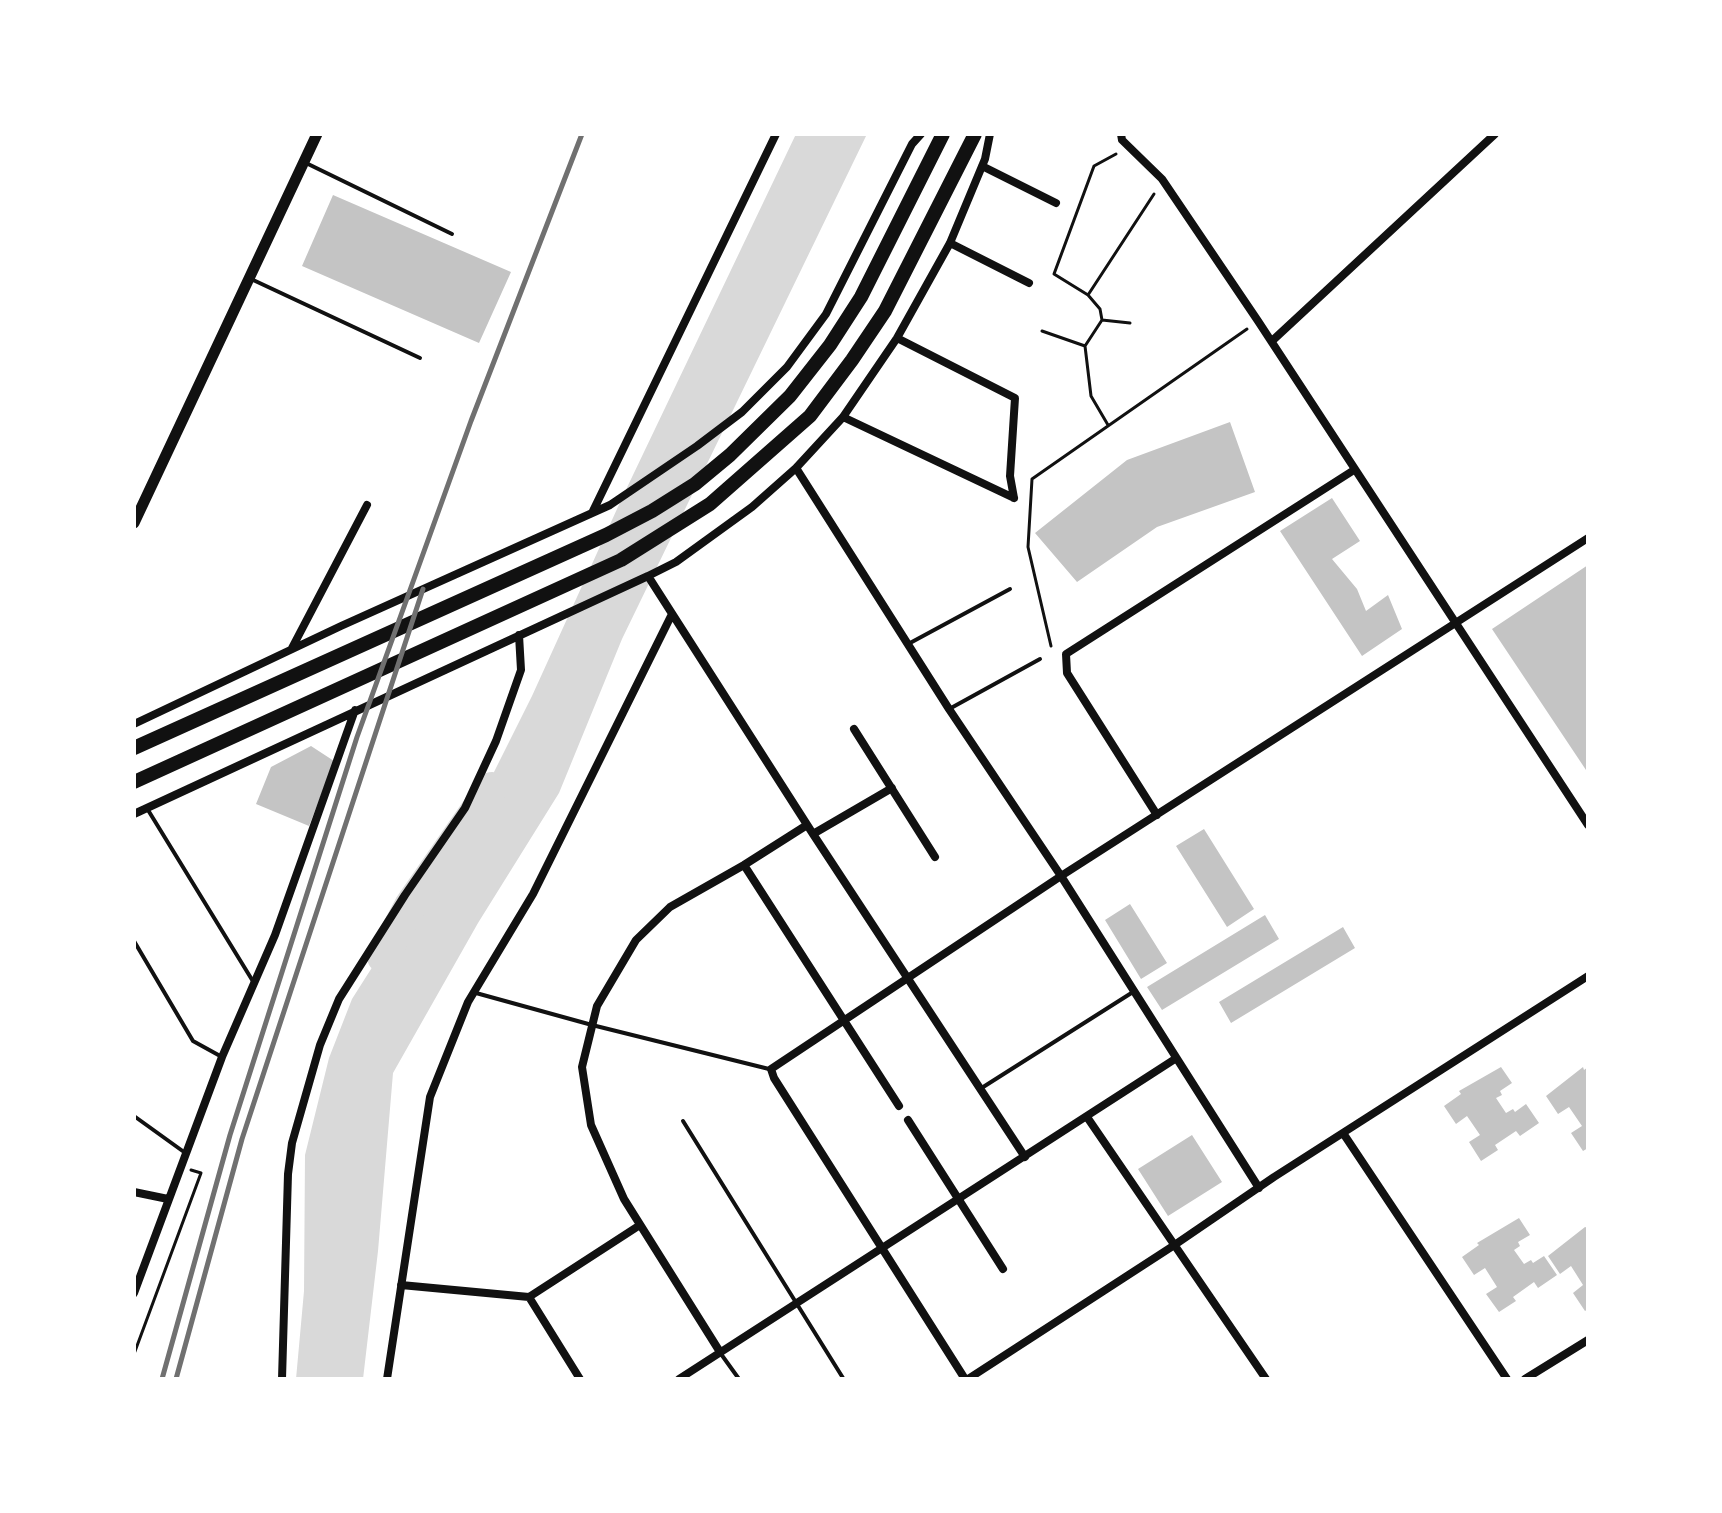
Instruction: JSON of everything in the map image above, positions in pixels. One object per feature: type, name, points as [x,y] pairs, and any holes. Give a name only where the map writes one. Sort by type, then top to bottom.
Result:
[{"type":"main road","points":[[134,748],[606,535],[695,484],[730,455],[790,396],[830,345],[861,297],[943,134]]},
{"type":"main road","points":[[134,782],[621,560],[710,504],[810,416],[852,360],[885,311],[973,138]]},
{"type":"street","points":[[134,523],[317,134]]},
{"type":"street","points":[[591,513],[776,134]]},
{"type":"street","points":[[134,724],[610,505],[697,446],[742,412],[787,367],[826,314],[912,144],[921,134]]},
{"type":"street","points":[[134,814],[648,576],[676,562],[752,507],[796,468],[843,417],[897,338],[950,243],[982,166],[990,134]]},
{"type":"street","points":[[1121,134],[1122,140],[1162,179],[1272,341],[1588,825]]},
{"type":"street","points":[[1272,341],[1495,134]]},
{"type":"street","points":[[982,166],[1056,203]]},
{"type":"street","points":[[950,243],[1029,283]]},
{"type":"street","points":[[843,417],[1014,498],[1010,476],[1015,398],[897,338]]},
{"type":"street","points":[[796,468],[1259,1188]]},
{"type":"street","points":[[1157,815],[1067,673],[1066,654],[1354,470]]},
{"type":"street","points":[[292,649],[367,505]]},
{"type":"street","points":[[1588,538],[1061,876],[771,1069],[881,1249],[967,1379],[1588,976]]},
{"type":"street","points":[[648,576],[1025,1157]]},
{"type":"street","points":[[387,1379],[430,1097],[474,992],[533,894],[672,614]]},
{"type":"street","points":[[282,1379],[288,1174],[292,1143],[320,1045],[339,999],[465,808],[496,741],[521,670],[519,635]]},
{"type":"street","points":[[134,1293],[222,1057],[275,935],[359,708]]},
{"type":"street","points":[[854,729],[935,857]]},
{"type":"street","points":[[813,834],[892,788]]},
{"type":"street","points":[[720,1352],[624,1199],[591,1125],[582,1067],[597,1006],[636,940],[670,907],[807,825]]},
{"type":"street","points":[[744,865],[899,1106]]},
{"type":"street","points":[[679,1379],[1175,1059]]},
{"type":"street","points":[[1087,1117],[1266,1379]]},
{"type":"street","points":[[908,1120],[1003,1269]]},
{"type":"street","points":[[1343,1133],[1507,1379]]},
{"type":"street","points":[[134,1192],[168,1199]]},
{"type":"street","points":[[401,1285],[529,1297],[640,1225]]},
{"type":"street","points":[[529,1297],[580,1379]]},
{"type":"street","points":[[1525,1379],[1588,1340]]},
{"type":"lane","points":[[303,162],[452,234]]},
{"type":"lane","points":[[248,278],[420,358]]},
{"type":"lane","points":[[908,644],[1010,589]]},
{"type":"lane","points":[[949,709],[1040,659]]},
{"type":"lane","points":[[147,808],[254,983]]},
{"type":"lane","points":[[134,941],[193,1041],[222,1057]]},
{"type":"lane","points":[[474,992],[771,1069]]},
{"type":"lane","points":[[980,1089],[1133,992]]},
{"type":"lane","points":[[134,1116],[185,1152]]},
{"type":"lane","points":[[683,1121],[843,1378]]},
{"type":"lane","points":[[720,1352],[739,1379]]},
{"type":"path","points":[[1109,425],[1091,396],[1085,346],[1102,320],[1100,309],[1088,295],[1054,274],[1094,166],[1116,154]]},
{"type":"path","points":[[1088,295],[1154,194]]},
{"type":"path","points":[[1102,320],[1130,323]]},
{"type":"path","points":[[1051,646],[1028,547],[1032,479],[1248,328]]},
{"type":"path","points":[[1042,331],[1085,346]]},
{"type":"path","points":[[134,1354],[201,1173],[180,1166]]},
{"type":"shaded area","points":[[796,134],[867,134],[622,639],[559,793],[478,923],[393,1073],[378,1251],[363,1379],[296,1379],[304,1291],[305,1155],[329,1058],[352,999],[399,925],[447,866],[532,696],[622,498]]},
{"type":"building","points":[[333,195],[511,272],[479,343],[302,266]]},
{"type":"building","points":[[1230,422],[1255,492],[1157,527],[1077,582],[1035,533],[1127,460]]},
{"type":"building","points":[[1332,498],[1360,541],[1332,559],[1357,589],[1366,611],[1388,595],[1402,629],[1362,656],[1280,531]]},
{"type":"building","points":[[1588,565],[1588,773],[1492,629]]},
{"type":"building","points":[[311,746],[334,761],[309,826],[256,804],[271,767]]},
{"type":"building","points":[[1204,829],[1254,909],[1227,927],[1176,846]]},
{"type":"building","points":[[1130,904],[1167,963],[1141,979],[1105,920]]},
{"type":"building","points":[[1265,915],[1279,939],[1162,1010],[1147,987]]},
{"type":"building","points":[[1343,927],[1355,948],[1231,1023],[1219,1002]]},
{"type":"building","points":[[1501,1067],[1512,1083],[1496,1098],[1506,1113],[1513,1109],[1515,1112],[1526,1104],[1539,1123],[1520,1136],[1516,1131],[1495,1145],[1498,1150],[1481,1161],[1469,1142],[1480,1135],[1467,1116],[1456,1124],[1444,1106],[1461,1094],[1459,1091]]},
{"type":"building","points":[[1583,1067],[1584,1070],[1588,1067],[1588,1148],[1583,1151],[1571,1133],[1582,1126],[1569,1107],[1558,1114],[1546,1096]]},
{"type":"building","points":[[1192,1135],[1222,1182],[1168,1216],[1138,1169]]},
{"type":"building","points":[[1519,1218],[1530,1235],[1518,1242],[1520,1246],[1514,1250],[1524,1264],[1531,1260],[1533,1263],[1544,1256],[1557,1275],[1538,1288],[1534,1282],[1513,1297],[1516,1301],[1499,1312],[1486,1294],[1497,1287],[1485,1268],[1474,1275],[1462,1257],[1479,1245],[1477,1243]]},
{"type":"building","points":[[1585,1227],[1588,1228],[1588,1309],[1585,1311],[1573,1293],[1583,1285],[1571,1266],[1560,1274],[1548,1256]]},
{"type":"waterway","points":[[383,957],[410,906],[492,788]]},
{"type":"railway","points":[[162,1379],[230,1135],[357,737],[471,421],[582,134]]},
{"type":"railway","points":[[176,1379],[242,1139],[423,589]]}]
